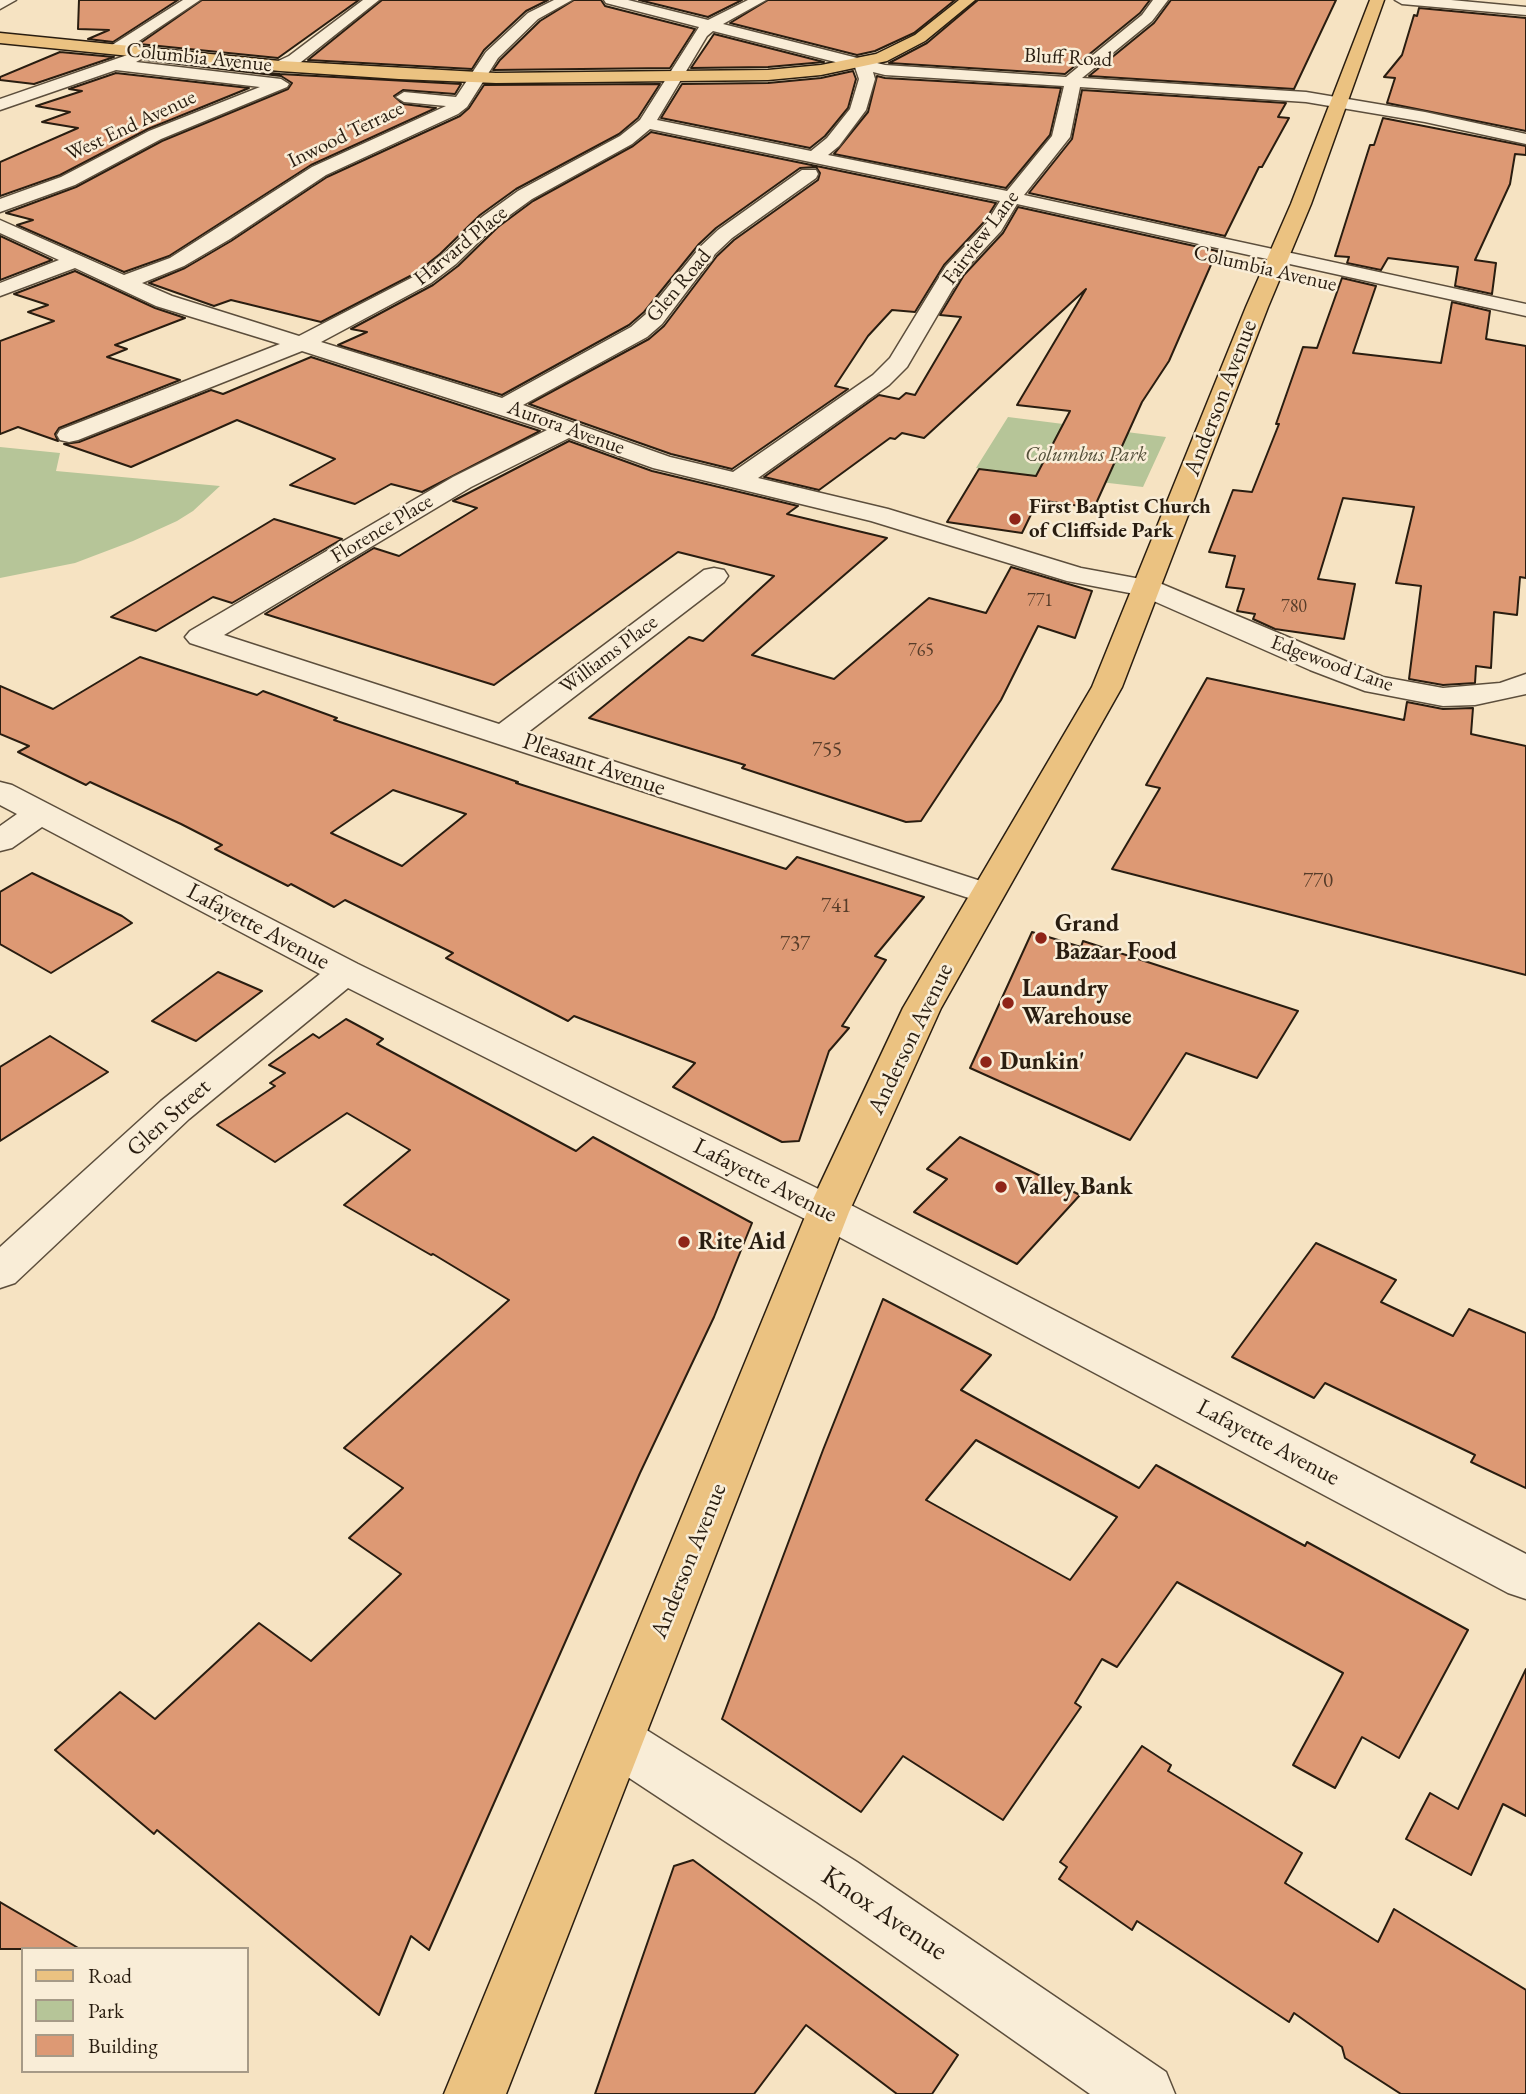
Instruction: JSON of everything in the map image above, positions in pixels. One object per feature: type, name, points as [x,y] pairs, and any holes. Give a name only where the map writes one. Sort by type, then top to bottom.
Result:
[{"type":"main road","points":[[862,64],[908,46],[968,0]]},
{"type":"main road","name":"Anderson Avenue","points":[[475,2094],[828,1212],[922,1008],[1108,687],[1276,264],[1377,0]]},
{"type":"main road","name":"Columbia Avenue","points":[[0,38],[116,57]]},
{"type":"main road","name":"Columbia Avenue","points":[[148,53],[209,58],[281,75],[399,74],[476,78],[674,76],[793,73],[862,64]]},
{"type":"street","points":[[0,5],[9,0]]},
{"type":"street","points":[[0,105],[116,57],[193,0]]},
{"type":"street","name":"West End Avenue","points":[[0,206],[68,181],[155,135],[281,75],[295,59],[372,0]]},
{"type":"street","points":[[404,97],[461,103],[492,55],[533,16],[565,0]]},
{"type":"street","name":"Bluff Road","points":[[611,0],[862,64],[914,74],[1204,89],[1338,102],[1526,139]]},
{"type":"street","name":"Harvard Place","points":[[69,435],[302,343],[424,279],[449,260],[489,221],[525,195],[626,140],[647,123],[701,33],[710,25],[759,0]]},
{"type":"street","points":[[1072,82],[1074,76],[1147,18],[1161,0]]},
{"type":"street","points":[[1402,0],[1526,11]]},
{"type":"street","points":[[116,57],[148,53]]},
{"type":"street","points":[[116,57],[181,72],[281,75]]},
{"type":"street","points":[[181,72],[209,58]]},
{"type":"street","name":"Glen Road","points":[[504,406],[639,332],[654,319],[708,250],[811,166],[833,142],[858,110],[867,79],[862,64]]},
{"type":"street","name":"Fairview Lane","points":[[738,481],[881,380],[899,362],[953,270],[994,227],[1010,200],[1061,137],[1072,82]]},
{"type":"street","name":"Inwood Terrace","points":[[122,283],[177,262],[319,171],[452,110],[461,103]]},
{"type":"street","name":"Columbia Avenue","points":[[647,123],[811,166],[1010,200],[1028,216],[1526,310]]},
{"type":"street","name":"Aurora Avenue","points":[[0,226],[122,283],[209,316],[504,406],[662,463],[879,515],[1077,575],[1147,588]]},
{"type":"street","points":[[0,290],[74,262]]},
{"type":"street","name":"Columbia Avenue","points":[[1276,264],[1526,328]]},
{"type":"street","name":"Florence Place","points":[[200,637],[462,482],[568,429]]},
{"type":"street","name":"Williams Place","points":[[505,735],[714,576]]},
{"type":"street","name":"Edgewood Lane","points":[[1147,588],[1321,664],[1376,685],[1443,697],[1507,691],[1526,683]]},
{"type":"street","name":"Pleasant Avenue","points":[[200,637],[988,894]]},
{"type":"street","name":"Lafayette Avenue","points":[[0,792],[345,972],[828,1212],[1526,1578]]},
{"type":"street","points":[[0,841],[40,813]]},
{"type":"street","name":"Glen Street","points":[[0,1272],[175,1110],[345,972]]},
{"type":"street","name":"Knox Avenue","points":[[618,1741],[837,1882],[1144,2094]]},
{"type":"green space","name":"Columbus Park","points":[[1008,417],[1166,437],[1143,487],[1100,482],[1098,485],[976,468]]},
{"type":"green space","points":[[0,447],[60,453],[56,471],[220,486],[193,511],[133,541],[75,563],[0,578]]},
{"type":"building","points":[[79,0],[178,0],[113,42],[88,39],[109,30],[78,29]]},
{"type":"building","points":[[202,0],[359,0],[278,58],[139,44]]},
{"type":"building","points":[[382,0],[548,0],[526,11],[484,50],[472,69],[308,60]]},
{"type":"building","points":[[574,0],[601,0],[605,6],[695,29],[670,68],[493,70],[540,21]]},
{"type":"building","points":[[639,0],[742,0],[708,17]]},
{"type":"building","points":[[768,0],[955,0],[914,33],[875,51],[857,55],[730,23]]},
{"type":"building","points":[[978,0],[1150,0],[1140,13],[1065,74],[889,63],[927,43]]},
{"type":"building","points":[[1171,0],[1336,0],[1294,89],[1089,76],[1154,23]]},
{"type":"building","points":[[1419,8],[1526,18],[1526,131],[1387,103],[1395,78],[1384,77],[1402,55],[1414,15],[1417,16]]},
{"type":"building","points":[[714,34],[824,62],[768,67],[691,68]]},
{"type":"building","points":[[60,52],[114,57],[34,84],[0,80],[0,77]]},
{"type":"building","points":[[145,60],[280,74],[461,84],[455,94],[403,90],[394,96],[403,104],[436,108],[311,165],[169,256],[124,272],[17,225],[33,220],[6,213],[76,187],[162,141],[288,89],[292,83],[281,76]]},
{"type":"building","points":[[853,71],[856,79],[848,108],[825,136],[810,148],[661,118],[682,84],[768,83],[821,78]]},
{"type":"building","points":[[116,73],[249,88],[148,129],[60,175],[0,196],[0,162],[78,128],[42,122],[70,112],[36,106],[82,91],[69,89]]},
{"type":"building","points":[[877,76],[1061,88],[1050,135],[1006,188],[834,154],[868,112]]},
{"type":"building","points":[[660,84],[638,118],[619,134],[516,189],[480,215],[416,273],[321,322],[231,300],[214,306],[149,283],[185,268],[231,241],[327,177],[460,116],[469,108],[484,85]]},
{"type":"building","points":[[1082,90],[1286,103],[1278,117],[1289,118],[1262,167],[1259,167],[1225,236],[1029,193],[1072,139]]},
{"type":"building","points":[[1383,118],[1526,146],[1526,155],[1515,154],[1510,184],[1475,260],[1496,263],[1492,294],[1455,286],[1458,267],[1388,258],[1381,270],[1347,263],[1349,257],[1335,256],[1370,145],[1374,145]]},
{"type":"building","points":[[651,132],[996,203],[984,222],[944,265],[915,312],[892,310],[868,336],[835,386],[848,389],[732,469],[671,454],[529,404],[649,339],[664,326],[717,256],[734,240],[818,180],[820,173],[816,167],[800,168],[716,228],[699,244],[644,312],[629,325],[502,395],[338,345],[367,332],[351,329],[433,285],[458,266],[498,227],[533,201],[633,146]]},
{"type":"building","points":[[1018,207],[1217,251],[1169,361],[1142,402],[1094,508],[1038,500],[1022,533],[947,522],[979,469],[1036,476],[1070,411],[1017,405],[1086,289],[924,438],[902,433],[895,439],[890,438],[819,490],[764,477],[879,395],[899,399],[906,393],[915,395],[961,317],[940,315],[964,275],[1003,233]]},
{"type":"building","points":[[0,236],[52,260],[0,280]]},
{"type":"building","points":[[75,271],[155,308],[185,318],[115,345],[127,349],[107,357],[180,380],[59,428],[55,434],[58,441],[18,427],[0,434],[0,341],[54,321],[28,312],[48,305],[14,294]]},
{"type":"building","points":[[1342,278],[1376,286],[1353,353],[1441,363],[1452,302],[1490,311],[1486,339],[1526,346],[1526,578],[1520,577],[1517,615],[1494,612],[1491,668],[1476,666],[1475,683],[1443,685],[1409,679],[1421,586],[1396,583],[1414,507],[1343,498],[1318,579],[1355,584],[1344,639],[1275,629],[1253,619],[1255,614],[1237,611],[1244,589],[1226,587],[1235,556],[1209,552],[1233,490],[1252,492],[1279,424],[1276,424],[1303,347],[1317,348]]},
{"type":"building","points":[[311,357],[540,431],[422,492],[391,484],[355,504],[290,485],[335,459],[237,420],[131,467],[64,444],[79,442],[211,390],[223,394]]},
{"type":"building","points":[[569,441],[652,471],[798,506],[787,514],[887,538],[752,655],[834,679],[929,598],[986,613],[1011,567],[1092,591],[1075,638],[1038,626],[1001,700],[921,821],[906,822],[742,768],[745,765],[589,718],[689,637],[703,641],[774,576],[678,552],[494,685],[265,614],[374,548],[399,556],[477,508],[453,501]]},
{"type":"building","points":[[274,519],[342,539],[232,603],[213,597],[156,631],[111,617]]},
{"type":"building","points":[[140,657],[257,695],[263,691],[337,718],[334,720],[518,782],[516,783],[786,869],[797,857],[924,897],[875,956],[886,960],[842,1026],[849,1028],[829,1051],[799,1141],[782,1142],[673,1087],[695,1063],[574,1016],[568,1021],[446,958],[453,953],[345,900],[334,907],[291,884],[288,886],[215,849],[222,845],[181,824],[90,782],[86,785],[18,752],[29,746],[0,734],[0,686],[53,709]],"holes":[[[393,790],[466,814],[402,866],[331,833]]]},
{"type":"building","points":[[1207,678],[1404,720],[1407,702],[1443,709],[1473,708],[1471,734],[1526,746],[1526,975],[1112,869],[1160,788],[1146,785]]},
{"type":"building","points":[[32,873],[132,923],[51,973],[0,944],[0,892]]},
{"type":"building","points":[[1032,932],[1081,947],[1083,941],[1298,1011],[1257,1078],[1186,1053],[1130,1140],[970,1068]]},
{"type":"building","points":[[218,972],[262,991],[196,1041],[152,1021]]},
{"type":"building","points":[[346,1019],[383,1039],[377,1044],[576,1151],[593,1137],[752,1223],[714,1317],[640,1473],[429,1950],[411,1936],[379,2015],[157,1830],[154,1834],[55,1750],[120,1692],[155,1719],[259,1623],[311,1661],[401,1574],[349,1538],[403,1488],[344,1448],[509,1300],[344,1205],[410,1150],[347,1113],[275,1162],[217,1125],[275,1086],[270,1083],[285,1073],[269,1065],[313,1034],[319,1038]]},
{"type":"building","points":[[50,1036],[108,1072],[0,1141],[0,1067]]},
{"type":"building","name":"Valley Bank","points":[[960,1137],[1080,1195],[1017,1264],[914,1212],[947,1179],[927,1169]]},
{"type":"building","points":[[1316,1243],[1396,1280],[1381,1302],[1453,1336],[1469,1309],[1526,1333],[1526,1488],[1471,1462],[1475,1455],[1325,1383],[1314,1398],[1232,1357]]},
{"type":"building","points":[[883,1299],[991,1355],[961,1390],[1139,1488],[1156,1465],[1305,1546],[1307,1542],[1468,1630],[1399,1758],[1362,1737],[1335,1788],[1293,1765],[1343,1673],[1177,1582],[1117,1667],[1102,1659],[1075,1703],[1081,1707],[1003,1820],[903,1756],[861,1812],[722,1719]],"holes":[[[976,1440],[1117,1517],[1070,1580],[926,1500]]]},
{"type":"building","points":[[1526,1669],[1526,1816],[1503,1804],[1471,1875],[1406,1839],[1430,1793],[1458,1809]]},
{"type":"building","points":[[1142,1746],[1171,1765],[1168,1771],[1302,1853],[1285,1883],[1378,1942],[1394,1909],[1526,1990],[1526,2094],[1401,2094],[1345,2058],[1342,2047],[1294,2013],[1289,2022],[1137,1921],[1132,1930],[1059,1879],[1067,1867],[1060,1862]]},
{"type":"building","points":[[693,1860],[958,2055],[932,2094],[897,2094],[806,2025],[754,2094],[595,2094],[674,1866]]},
{"type":"building","points":[[0,1902],[77,1947],[21,1947],[0,1949]]},
{"type":"place","name":"First Baptist Church of Cliffside Park","points":[[1015,519]]},
{"type":"place","name":"Grand Bazaar Food","points":[[1041,938]]},
{"type":"place","name":"Laundry Warehouse","points":[[1008,1003]]},
{"type":"place","name":"Dunkin'","points":[[986,1062]]},
{"type":"place","name":"Valley Bank","points":[[1001,1187]]},
{"type":"place","name":"Rite Aid","points":[[684,1242]]}]
